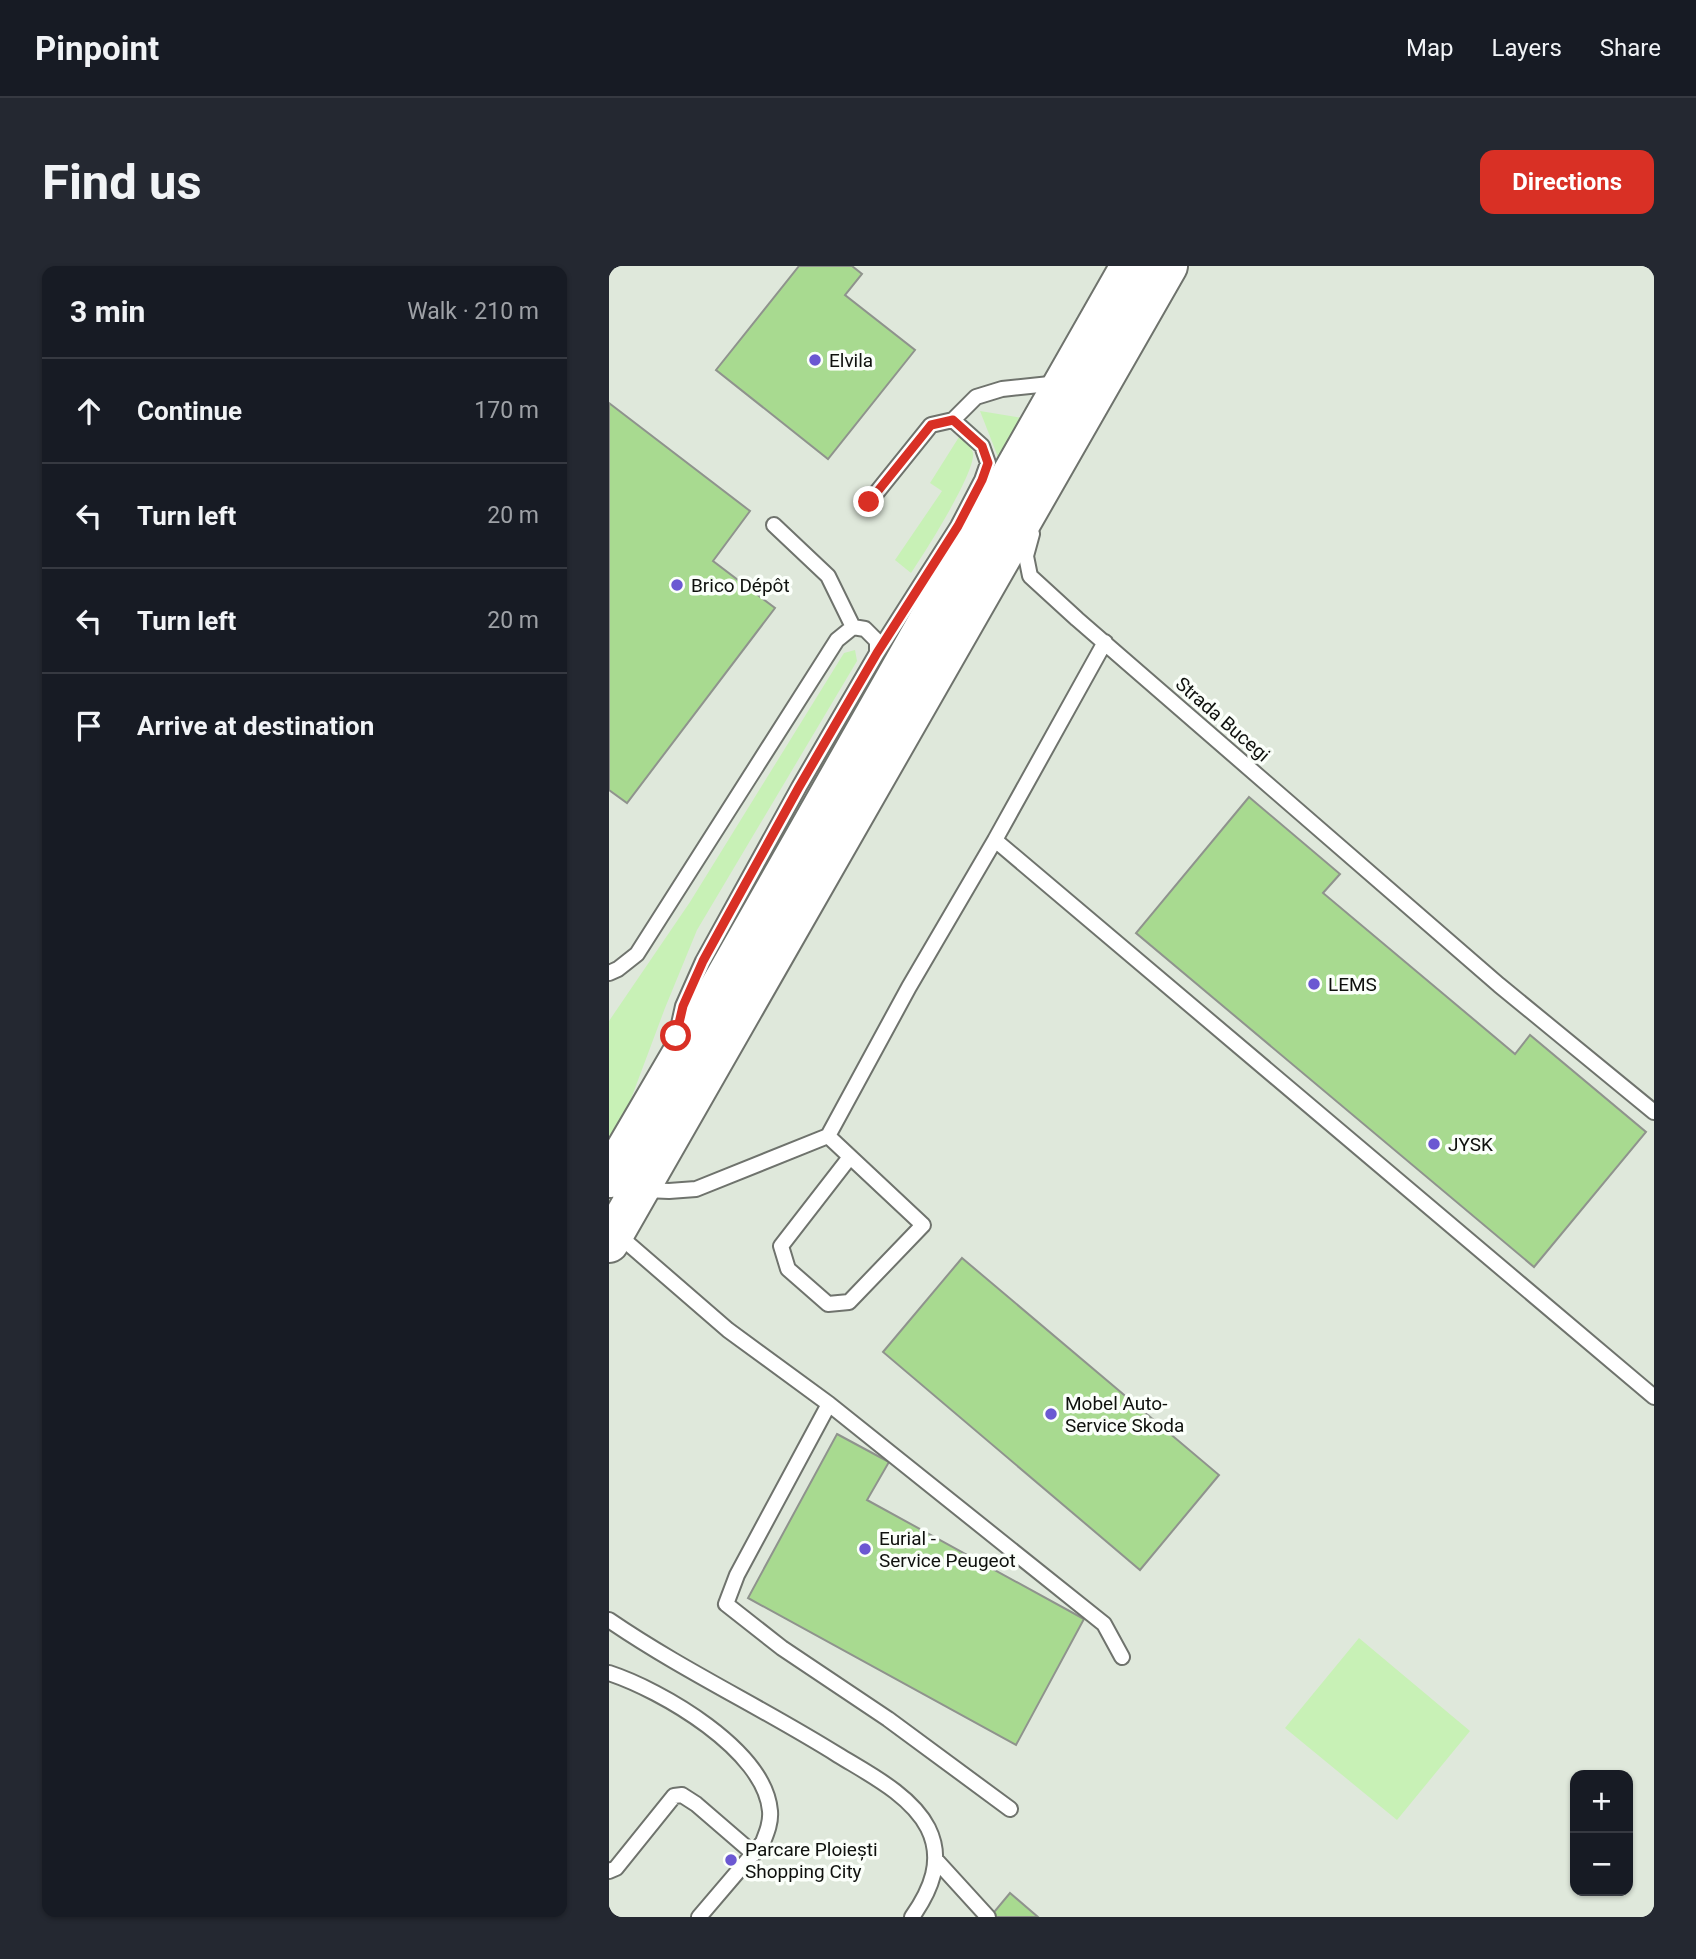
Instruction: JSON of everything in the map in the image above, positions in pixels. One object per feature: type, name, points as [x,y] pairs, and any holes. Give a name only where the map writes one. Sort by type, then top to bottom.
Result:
[{"type":"main road","points":[[612,1238],[624,1184],[682,1053],[1130,266]]},
{"type":"main road","points":[[624,1184],[1168,266]]},
{"type":"lane","points":[[1072,462],[1154,315],[1168,266]]},
{"type":"lane","points":[[869,502],[931,425],[953,420],[976,397],[1002,389],[1064,383]]},
{"type":"lane","points":[[682,1053],[676,1036],[683,1006],[703,961],[799,787],[877,653],[958,526],[982,480],[988,463],[982,446],[953,420]]},
{"type":"lane","name":"Strada Bucegi","points":[[1038,523],[1031,535],[1026,556],[1030,576],[1499,985],[1654,1112]]},
{"type":"lane","points":[[774,525],[828,576],[853,627]]},
{"type":"lane","points":[[609,973],[637,954],[837,640],[853,627],[865,629],[877,641],[877,653]]},
{"type":"lane","points":[[624,1184],[669,1191],[696,1189],[828,1136],[909,987],[995,840],[1105,642]]},
{"type":"lane","points":[[995,840],[1654,1396]]},
{"type":"lane","points":[[828,1136],[923,1225],[849,1302],[828,1304],[788,1269],[781,1246],[850,1157]]},
{"type":"lane","points":[[612,1238],[728,1330],[829,1404],[1104,1624],[1122,1657]]},
{"type":"lane","points":[[829,1404],[737,1575],[726,1604],[782,1648],[888,1719],[1010,1809]]},
{"type":"lane","points":[[609,1620],[642,1642],[806,1735],[898,1794],[920,1815],[934,1844],[936,1860],[926,1897],[912,1917]]},
{"type":"lane","points":[[609,1673],[673,1704],[710,1728],[749,1764],[764,1789],[770,1812],[763,1842],[699,1917]]},
{"type":"lane","points":[[609,1682],[633,1683]]},
{"type":"lane","points":[[609,1871],[616,1868],[674,1796],[682,1795],[754,1854]]},
{"type":"lane","points":[[936,1860],[978,1914]]},
{"type":"shaded area","points":[[609,266],[1654,266],[1654,1917],[609,1917]]},
{"type":"green space","points":[[980,411],[1029,419],[868,702],[860,697],[950,549],[998,457]]},
{"type":"green space","points":[[959,437],[971,448],[972,463],[948,513],[911,573],[895,560],[942,491],[930,483]]},
{"type":"green space","points":[[855,650],[857,661],[697,930],[628,1107],[609,1141],[609,1021],[690,902],[844,653]]},
{"type":"green space","points":[[1359,1638],[1470,1731],[1397,1820],[1285,1728]]},
{"type":"building","name":"Elvila","points":[[799,266],[852,266],[862,274],[845,295],[915,350],[828,459],[716,370]]},
{"type":"building","name":"Brico Dépôt","points":[[609,403],[750,511],[713,561],[775,608],[627,803],[609,790]]},
{"type":"building","name":"LEMS","points":[[1249,797],[1340,874],[1323,893],[1515,1054],[1530,1035],[1646,1132],[1534,1267],[1136,933]]},
{"type":"building","name":"Mobel Auto- Service Skoda","points":[[962,1258],[1219,1475],[1140,1570],[883,1352]]},
{"type":"building","name":"Eurial - Service Peugeot","points":[[837,1434],[889,1462],[867,1500],[1084,1619],[1016,1745],[748,1598]]},
{"type":"building","points":[[1010,1893],[1038,1917],[990,1917]]},
{"type":"place","name":"Elvila","points":[[815,360]]},
{"type":"place","name":"Brico Dépôt","points":[[677,585]]},
{"type":"place","name":"LEMS","points":[[1314,984]]},
{"type":"place","name":"JYSK","points":[[1434,1144]]},
{"type":"place","name":"Mobel Auto- Service Skoda","points":[[1051,1414]]},
{"type":"place","name":"Eurial - Service Peugeot","points":[[865,1549]]},
{"type":"place","name":"Parcare Ploiești Shopping City","points":[[731,1860]]},
{"type":"route","points":[[676,1036],[683,1006],[726,919],[877,653],[958,526],[982,480],[988,463],[982,446],[953,420],[931,425],[869,502]]}]
